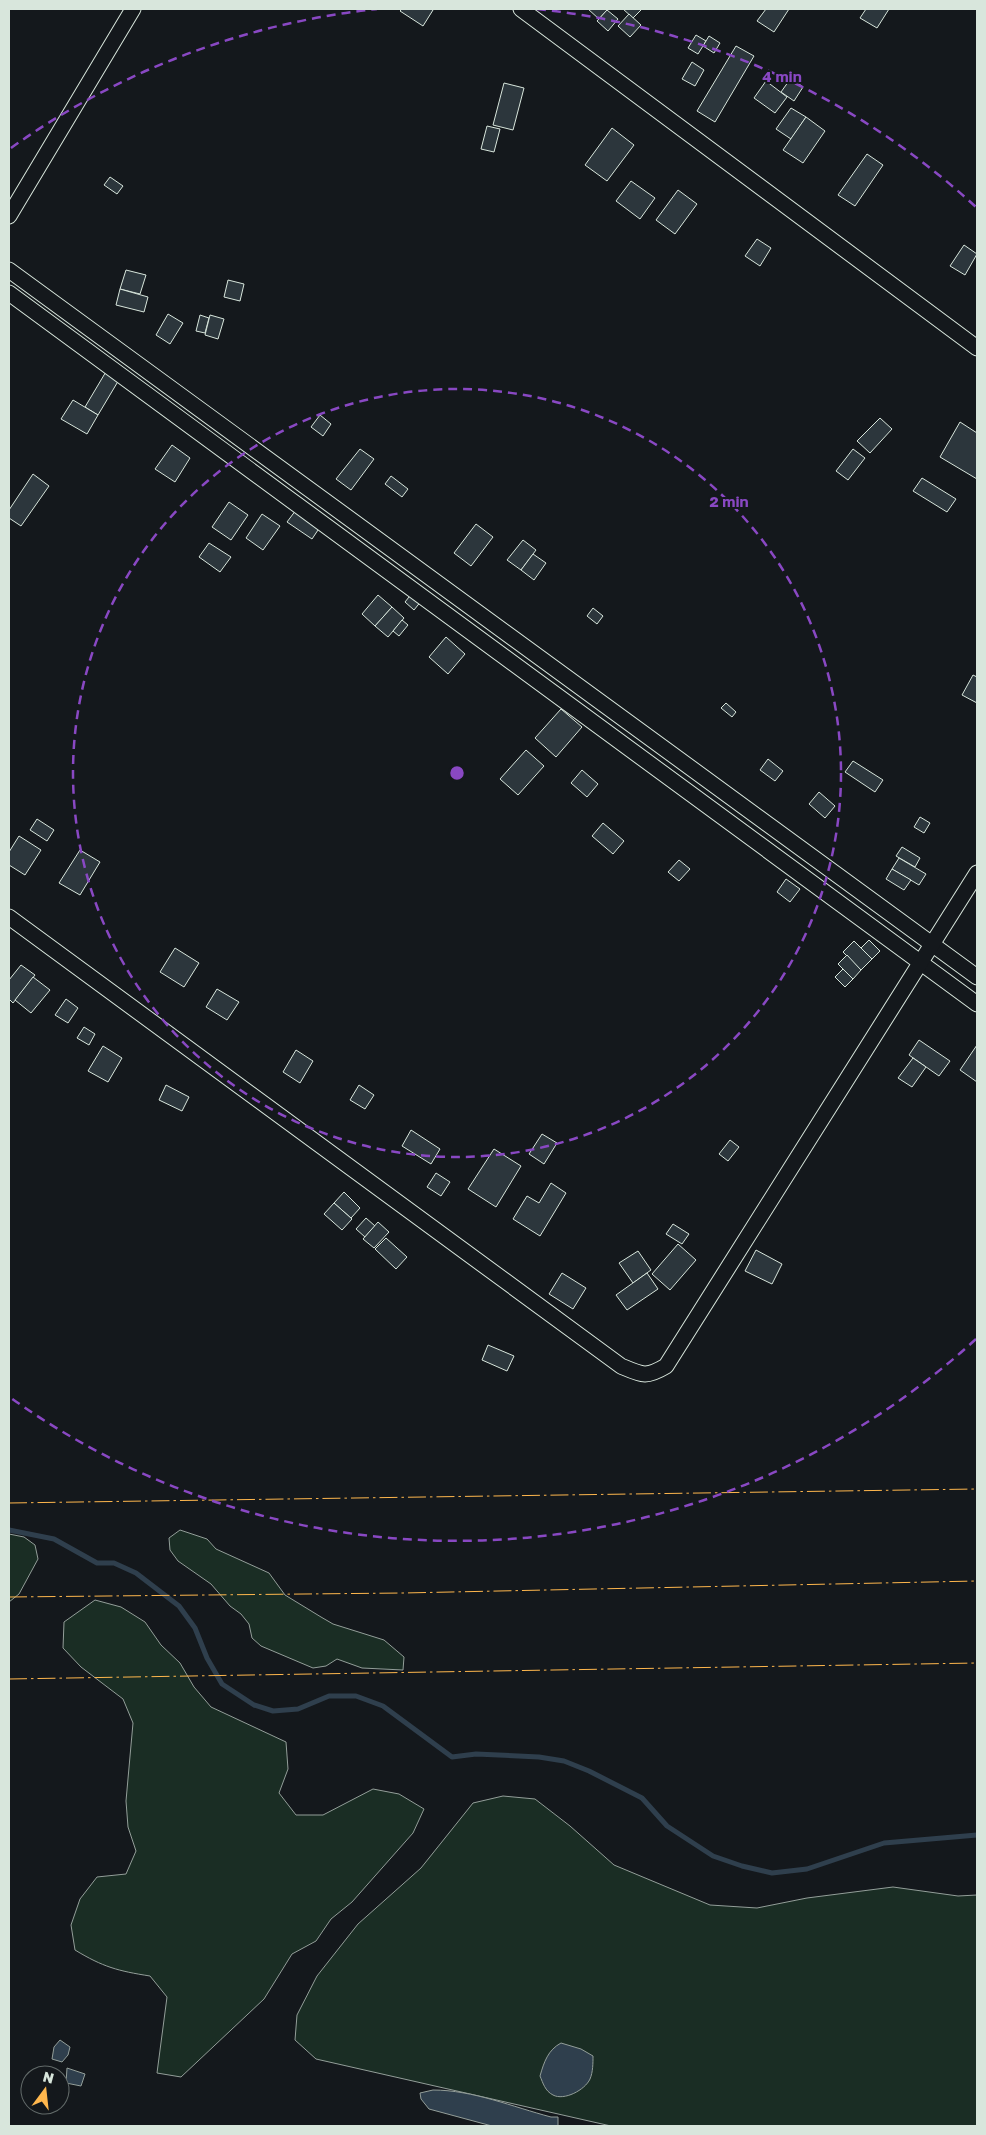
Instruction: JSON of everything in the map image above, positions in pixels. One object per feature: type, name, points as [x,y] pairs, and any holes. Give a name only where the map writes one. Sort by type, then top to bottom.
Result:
[{"type":"street","points":[[9,216],[133,9]]},
{"type":"street","points":[[521,9],[977,348]]},
{"type":"street","points":[[9,270],[977,977]]},
{"type":"street","points":[[9,294],[977,1004]]},
{"type":"street","points":[[9,917],[613,1360],[639,1374],[652,1374],[666,1366],[977,873]]},
{"type":"green space","points":[[180,1530],[207,1539],[216,1549],[269,1573],[285,1595],[333,1624],[384,1640],[404,1657],[403,1670],[362,1668],[337,1659],[326,1666],[313,1668],[261,1646],[252,1638],[249,1624],[241,1614],[230,1606],[211,1584],[178,1561],[170,1550],[169,1538]]},
{"type":"green space","points":[[9,1534],[24,1537],[35,1545],[38,1559],[19,1594],[9,1602]]},
{"type":"green space","points":[[95,1600],[121,1607],[145,1622],[161,1645],[180,1663],[194,1687],[211,1707],[286,1742],[288,1769],[279,1793],[296,1815],[323,1815],[373,1789],[399,1794],[424,1809],[413,1833],[352,1902],[331,1919],[316,1941],[292,1954],[264,1999],[181,2077],[157,2073],[167,1997],[150,1976],[111,1968],[75,1950],[71,1925],[80,1899],[97,1877],[126,1874],[136,1851],[128,1827],[126,1801],[133,1723],[123,1699],[81,1667],[63,1648],[64,1622]]},
{"type":"green space","points":[[503,1796],[535,1799],[570,1826],[614,1865],[710,1905],[757,1908],[807,1898],[893,1887],[958,1896],[977,1895],[977,2126],[611,2126],[316,2059],[295,2040],[297,2015],[317,1976],[358,1924],[421,1868],[473,1803]]},
{"type":"water","points":[[60,2040],[70,2047],[68,2055],[62,2062],[52,2059],[54,2047]]},
{"type":"water","points":[[561,2043],[581,2049],[593,2056],[593,2068],[590,2079],[584,2087],[563,2097],[553,2095],[548,2091],[540,2076],[550,2053]]},
{"type":"water","points":[[70,2069],[85,2074],[81,2086],[70,2084]]},
{"type":"water","points":[[433,2090],[478,2096],[551,2117],[558,2117],[558,2126],[492,2126],[429,2109],[421,2099],[420,2093]]},
{"type":"building","points":[[402,9],[433,10],[423,26],[400,11]]},
{"type":"building","points":[[588,9],[608,9],[599,19]]},
{"type":"building","points":[[623,9],[642,9],[633,18]]},
{"type":"building","points":[[766,9],[789,9],[774,32],[757,21]]},
{"type":"building","points":[[866,9],[889,9],[877,28],[860,18]]},
{"type":"building","points":[[607,10],[618,19],[608,31],[597,21]]},
{"type":"building","points":[[629,14],[641,25],[630,37],[618,26]]},
{"type":"building","points":[[696,35],[706,41],[698,54],[688,48]]},
{"type":"building","points":[[709,36],[720,43],[714,53],[703,46]]},
{"type":"building","points":[[736,46],[754,56],[715,122],[697,111]]},
{"type":"building","points":[[692,62],[704,70],[695,86],[682,79]]},
{"type":"building","points":[[791,78],[803,87],[794,101],[781,92]]},
{"type":"building","points":[[766,81],[787,97],[775,113],[754,98]]},
{"type":"building","points":[[504,83],[524,88],[513,130],[493,125]]},
{"type":"building","points":[[791,108],[806,117],[791,139],[776,129]]},
{"type":"building","points":[[806,117],[825,131],[803,163],[783,150]]},
{"type":"building","points":[[487,126],[500,129],[494,152],[481,149]]},
{"type":"building","points":[[612,128],[634,145],[607,181],[585,165]]},
{"type":"building","points":[[867,154],[883,165],[855,206],[838,195]]},
{"type":"building","points":[[110,177],[123,186],[117,194],[104,185]]},
{"type":"building","points":[[631,181],[655,198],[640,219],[616,201]]},
{"type":"building","points":[[678,190],[697,204],[675,234],[656,220]]},
{"type":"building","points":[[757,239],[771,248],[760,266],[745,256]]},
{"type":"building","points":[[964,245],[977,254],[965,275],[950,266]]},
{"type":"building","points":[[126,270],[146,275],[140,294],[120,289]]},
{"type":"building","points":[[228,280],[244,284],[240,301],[224,297]]},
{"type":"building","points":[[120,289],[148,297],[144,312],[116,305]]},
{"type":"building","points":[[168,314],[183,323],[170,344],[156,335]]},
{"type":"building","points":[[200,315],[209,318],[205,333],[196,331]]},
{"type":"building","points":[[210,315],[224,319],[218,339],[205,335]]},
{"type":"building","points":[[107,370],[120,378],[98,415],[85,407]]},
{"type":"building","points":[[73,400],[98,415],[87,434],[61,419]]},
{"type":"building","points":[[320,415],[331,424],[323,436],[311,427]]},
{"type":"building","points":[[880,418],[892,429],[870,453],[857,441]]},
{"type":"building","points":[[960,422],[977,433],[977,479],[940,457]]},
{"type":"building","points":[[172,445],[190,458],[175,482],[155,469]]},
{"type":"building","points":[[360,449],[374,459],[351,490],[336,479]]},
{"type":"building","points":[[853,449],[865,458],[848,480],[836,471]]},
{"type":"building","points":[[33,474],[49,486],[21,526],[9,518],[9,510]]},
{"type":"building","points":[[391,476],[408,489],[402,497],[385,484]]},
{"type":"building","points":[[922,478],[956,499],[947,512],[913,491]]},
{"type":"building","points":[[229,502],[248,515],[231,540],[212,527]]},
{"type":"building","points":[[296,510],[320,527],[312,539],[287,522]]},
{"type":"building","points":[[262,514],[280,526],[263,550],[246,538]]},
{"type":"building","points":[[476,524],[493,537],[471,566],[454,553]]},
{"type":"building","points":[[523,540],[536,550],[521,570],[507,560]]},
{"type":"building","points":[[209,543],[231,557],[220,572],[199,557]]},
{"type":"building","points":[[533,554],[546,563],[534,580],[521,570]]},
{"type":"building","points":[[413,592],[422,600],[414,610],[405,602]]},
{"type":"building","points":[[378,595],[392,607],[375,626],[362,614]]},
{"type":"building","points":[[392,607],[404,618],[388,637],[375,626]]},
{"type":"building","points":[[593,608],[603,616],[597,624],[587,616]]},
{"type":"building","points":[[402,620],[408,625],[399,636],[393,631]]},
{"type":"building","points":[[446,637],[465,654],[448,674],[429,657]]},
{"type":"building","points":[[973,675],[977,677],[977,703],[962,695]]},
{"type":"building","points":[[726,703],[736,712],[732,717],[721,708]]},
{"type":"building","points":[[561,709],[582,727],[556,757],[535,738]]},
{"type":"building","points":[[526,750],[544,766],[518,795],[500,779]]},
{"type":"building","points":[[768,759],[783,771],[775,781],[760,770]]},
{"type":"building","points":[[853,761],[883,780],[875,792],[845,772]]},
{"type":"building","points":[[582,770],[598,784],[587,797],[571,783]]},
{"type":"building","points":[[819,792],[835,806],[825,818],[809,804]]},
{"type":"building","points":[[920,817],[930,823],[924,833],[914,827]]},
{"type":"building","points":[[37,819],[54,830],[47,841],[30,830]]},
{"type":"building","points":[[603,823],[624,841],[613,854],[592,836]]},
{"type":"building","points":[[19,836],[41,850],[25,875],[9,865],[9,852]]},
{"type":"building","points":[[902,847],[920,858],[915,867],[896,856]]},
{"type":"building","points":[[80,850],[100,862],[80,895],[59,883]]},
{"type":"building","points":[[899,858],[926,874],[919,885],[892,869]]},
{"type":"building","points":[[679,860],[690,869],[679,881],[668,872]]},
{"type":"building","points":[[892,869],[911,880],[904,890],[886,879]]},
{"type":"building","points":[[786,879],[800,889],[790,902],[777,892]]},
{"type":"building","points":[[869,940],[880,951],[872,959],[861,948]]},
{"type":"building","points":[[854,941],[872,959],[861,970],[843,952]]},
{"type":"building","points":[[175,948],[199,963],[184,987],[160,972]]},
{"type":"building","points":[[847,955],[861,970],[853,979],[838,964]]},
{"type":"building","points":[[21,965],[35,975],[13,1003],[9,999],[9,980]]},
{"type":"building","points":[[843,969],[853,979],[845,987],[835,977]]},
{"type":"building","points":[[33,977],[50,990],[31,1013],[15,1000]]},
{"type":"building","points":[[217,989],[239,1002],[227,1020],[206,1007]]},
{"type":"building","points":[[66,999],[78,1008],[68,1023],[55,1015]]},
{"type":"building","points":[[84,1027],[95,1034],[89,1045],[77,1038]]},
{"type":"building","points":[[919,1040],[950,1061],[939,1076],[909,1055]]},
{"type":"building","points":[[977,1045],[977,1082],[960,1070]]},
{"type":"building","points":[[103,1046],[122,1058],[108,1082],[88,1071]]},
{"type":"building","points":[[296,1050],[313,1061],[300,1083],[283,1072]]},
{"type":"building","points":[[913,1058],[926,1067],[912,1087],[898,1078]]},
{"type":"building","points":[[166,1085],[189,1097],[182,1111],[159,1100]]},
{"type":"building","points":[[359,1085],[374,1095],[365,1109],[350,1100]]},
{"type":"building","points":[[411,1130],[440,1149],[431,1164],[402,1146]]},
{"type":"building","points":[[542,1134],[557,1143],[544,1164],[529,1154]]},
{"type":"building","points":[[730,1140],[739,1147],[728,1161],[719,1154]]},
{"type":"building","points":[[494,1149],[521,1166],[496,1207],[468,1189]]},
{"type":"building","points":[[436,1173],[450,1182],[441,1196],[427,1187]]},
{"type":"building","points":[[551,1183],[566,1193],[540,1236],[513,1219],[527,1196],[539,1203]]},
{"type":"building","points":[[344,1192],[360,1208],[351,1218],[334,1203]]},
{"type":"building","points":[[334,1203],[352,1219],[342,1230],[324,1214]]},
{"type":"building","points":[[366,1218],[375,1226],[365,1237],[356,1229]]},
{"type":"building","points":[[378,1222],[389,1232],[374,1248],[363,1239]]},
{"type":"building","points":[[673,1224],[689,1234],[682,1244],[666,1234]]},
{"type":"building","points":[[386,1238],[407,1257],[396,1269],[375,1249]]},
{"type":"building","points":[[678,1244],[696,1260],[670,1290],[652,1274]]},
{"type":"building","points":[[756,1250],[782,1264],[772,1284],[745,1271]]},
{"type":"building","points":[[638,1251],[651,1270],[633,1283],[619,1263]]},
{"type":"building","points":[[562,1273],[586,1288],[573,1309],[549,1294]]},
{"type":"building","points":[[647,1273],[658,1289],[627,1310],[616,1295]]},
{"type":"building","points":[[488,1345],[514,1356],[507,1371],[482,1360]]},
{"type":"waterway","points":[[9,1530],[54,1539],[97,1563],[114,1563],[136,1573],[179,1606],[195,1628],[207,1658],[222,1684],[254,1705],[273,1711],[298,1709],[329,1696],[356,1696],[383,1706],[452,1757],[476,1754],[539,1757],[564,1761],[589,1771],[642,1798],[667,1826],[713,1856],[742,1866],[772,1873],[807,1869],[884,1843],[977,1835]]},
{"type":"power","points":[[9,1503],[977,1489]]},
{"type":"power","points":[[9,1597],[403,1593],[977,1581]]},
{"type":"power","points":[[9,1679],[977,1663]]}]
